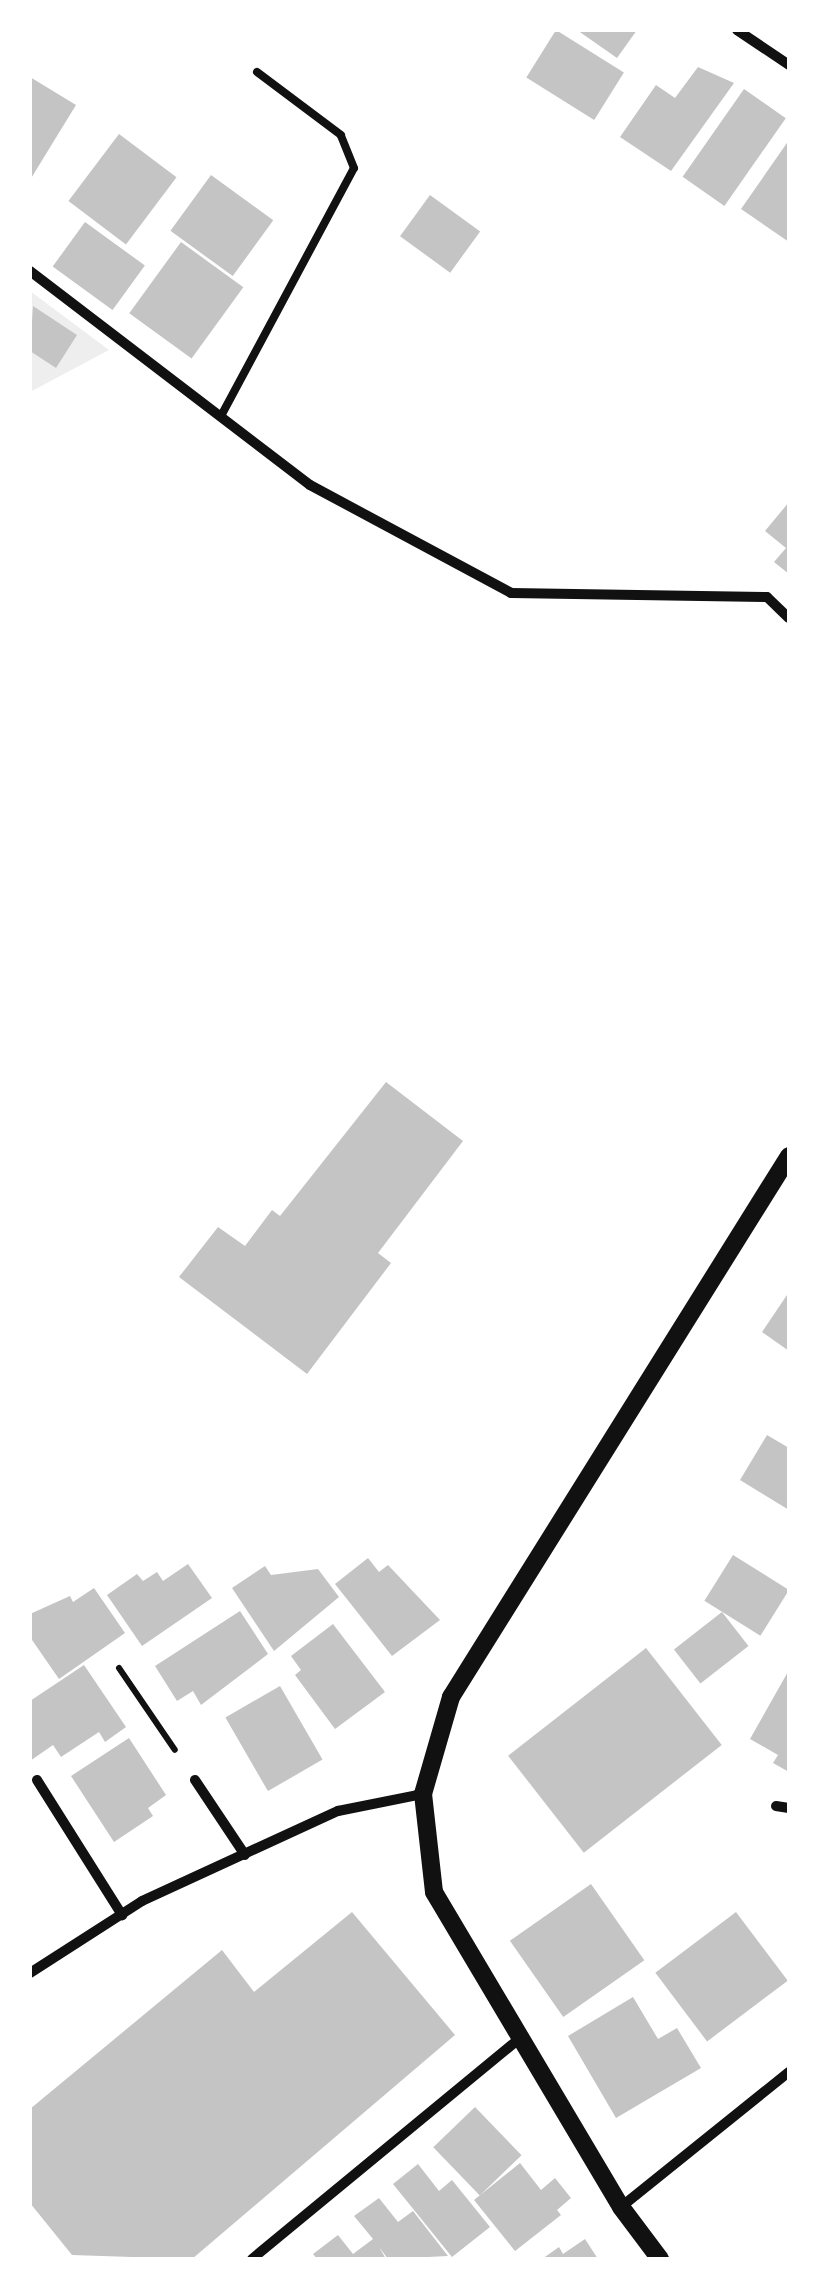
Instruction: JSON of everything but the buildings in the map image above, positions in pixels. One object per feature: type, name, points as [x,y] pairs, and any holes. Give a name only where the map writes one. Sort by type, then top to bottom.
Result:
[{"type":"street","points":[[737,30],[789,65]]},
{"type":"street","points":[[30,271],[310,485],[512,593],[767,596],[789,618]]},
{"type":"street","points":[[660,2259],[621,2207],[434,1892],[424,1794],[452,1697],[789,1156]]},
{"type":"street","points":[[37,1780],[122,1914]]},
{"type":"street","points":[[195,1780],[245,1856]]},
{"type":"street","points":[[30,1973],[122,1914],[338,1811],[424,1794]]},
{"type":"street","points":[[776,1806],[789,1808]]},
{"type":"street","points":[[252,2259],[520,2038]]},
{"type":"street","points":[[621,2207],[669,2175],[789,2072]]},
{"type":"lane","points":[[221,416],[354,168],[341,135],[256,72]]},
{"type":"path","points":[[120,1668],[195,1780]]},
{"type":"shaded area","points":[[30,291],[109,350],[30,392]]}]
